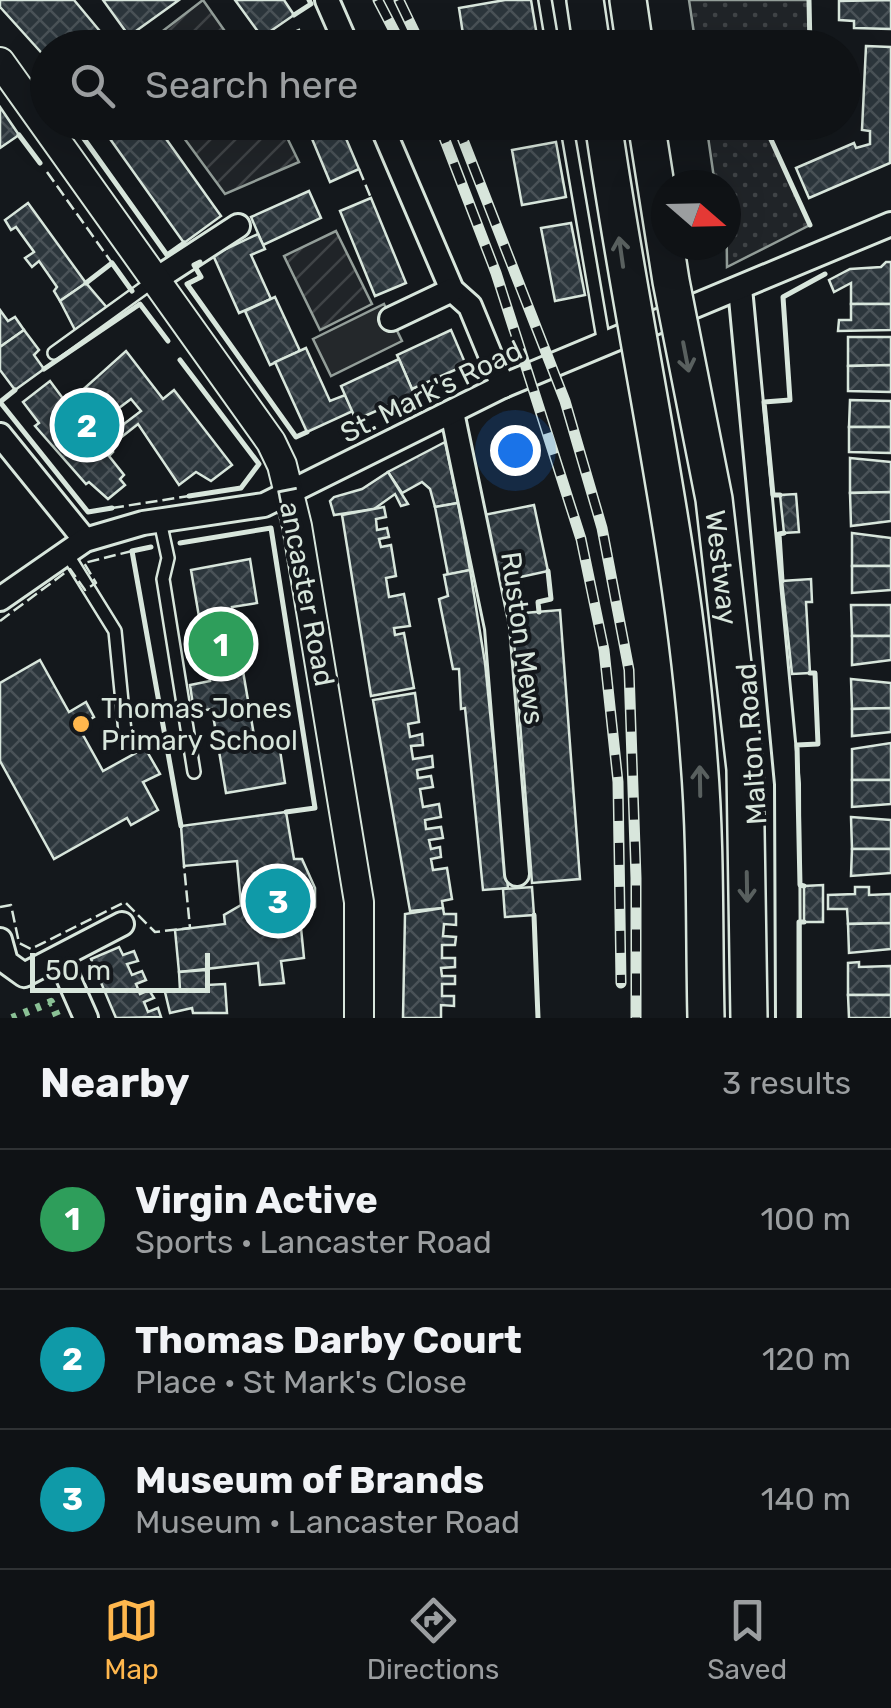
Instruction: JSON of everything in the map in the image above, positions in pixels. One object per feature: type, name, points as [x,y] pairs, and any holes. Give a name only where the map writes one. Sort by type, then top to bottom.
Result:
[{"type":"highway","points":[[585,0],[589,30]]},
{"type":"highway","points":[[628,0],[632,30]]},
{"type":"highway","name":"Westway","points":[[606,140],[626,286],[664,469],[700,760],[706,1018]]},
{"type":"highway","name":"Westway","points":[[649,140],[716,518],[744,768],[749,1018]]},
{"type":"street","points":[[327,0],[340,30]]},
{"type":"street","name":"Lancaster Road","points":[[0,62],[30,104]]},
{"type":"street","name":"Lancaster Road","points":[[56,140],[271,442],[290,495],[359,902],[359,1018]]},
{"type":"street","points":[[388,140],[452,290],[470,306],[503,386]]},
{"type":"street","name":"St. Mark's Road","points":[[0,599],[75,546],[160,521],[236,512],[290,495],[503,386],[891,224]]},
{"type":"street","points":[[156,280],[238,226]]},
{"type":"street","name":"Malton Road","points":[[740,288],[787,784],[788,1018]]},
{"type":"street","points":[[391,319],[452,290]]},
{"type":"street","name":"Ruston Mews","points":[[452,412],[497,628],[516,874]]},
{"type":"street","points":[[0,435],[75,546]]},
{"type":"street","points":[[0,940],[6,962],[24,975],[60,960],[122,924]]},
{"type":"street","points":[[60,960],[86,1018]]},
{"type":"lane","points":[[545,0],[550,30]]},
{"type":"lane","points":[[569,140],[604,344]]},
{"type":"lane","points":[[54,353],[156,280]]},
{"type":"lane","points":[[160,521],[168,558],[163,579],[194,772]]},
{"type":"lane","points":[[75,546],[115,632],[125,732]]},
{"type":"shaded area","points":[[203,0],[224,30],[164,30]]},
{"type":"shaded area","points":[[689,0],[809,0],[810,30],[693,30]]},
{"type":"shaded area","points":[[185,140],[288,140],[299,162],[225,194]]},
{"type":"shaded area","points":[[708,140],[771,140],[810,225],[741,260],[741,170],[713,170]]},
{"type":"shaded area","points":[[336,231],[372,304],[320,330],[284,256]]},
{"type":"shaded area","points":[[384,304],[402,341],[331,376],[313,339]]},
{"type":"building","points":[[0,0],[74,0],[99,30],[30,30],[30,40],[0,7]]},
{"type":"building","points":[[103,0],[179,0],[137,30],[125,30]]},
{"type":"building","points":[[235,0],[284,0],[294,15],[272,30],[257,30]]},
{"type":"building","points":[[531,0],[536,30],[462,30],[459,8]]},
{"type":"building","points":[[891,0],[891,29],[854,28],[854,21],[839,20],[839,1]]},
{"type":"building","points":[[866,46],[891,47],[890,163],[809,198],[796,168],[854,143],[856,148],[870,144],[870,131],[862,130]]},
{"type":"building","points":[[0,107],[19,135],[0,148]]},
{"type":"building","points":[[111,140],[167,140],[221,216],[184,243]]},
{"type":"building","points":[[312,140],[347,140],[359,169],[330,182]]},
{"type":"building","points":[[556,142],[566,197],[522,205],[512,150]]},
{"type":"building","points":[[309,191],[321,218],[263,245],[251,217]]},
{"type":"building","points":[[371,198],[406,283],[375,296],[340,211]]},
{"type":"building","points":[[28,203],[86,283],[60,301],[54,291],[57,287],[39,261],[32,267],[25,258],[34,252],[16,227],[11,230],[5,220]]},
{"type":"building","points":[[571,223],[585,295],[555,301],[541,228]]},
{"type":"building","points":[[258,234],[265,249],[251,255],[271,299],[239,313],[213,255]]},
{"type":"building","points":[[891,262],[891,304],[851,304],[851,283],[834,292],[829,280],[850,269],[881,267]]},
{"type":"building","points":[[86,283],[109,310],[76,332],[60,301]]},
{"type":"building","points":[[275,297],[300,351],[270,365],[245,311]]},
{"type":"building","points":[[851,304],[891,304],[891,330],[838,331],[839,320],[851,320]]},
{"type":"building","points":[[0,310],[8,321],[15,317],[24,330],[0,347]]},
{"type":"building","points":[[24,330],[39,350],[34,355],[44,369],[15,390],[0,370],[0,347]]},
{"type":"building","points":[[451,330],[466,365],[412,389],[397,355]]},
{"type":"building","points":[[848,337],[891,337],[891,365],[848,366]]},
{"type":"building","points":[[306,348],[330,401],[345,395],[353,411],[307,432],[275,362]]},
{"type":"building","points":[[126,351],[163,399],[174,390],[232,465],[211,481],[196,472],[179,485],[138,424],[109,447],[113,452],[109,456],[124,475],[120,479],[125,485],[108,499],[89,482],[86,484],[35,426],[39,423],[23,402],[50,381],[67,404]],"holes":[[[131,399],[141,411],[124,424],[115,411]]]},
{"type":"building","points":[[399,359],[414,394],[356,420],[341,386]]},
{"type":"building","points":[[891,365],[891,392],[848,391],[848,366]]},
{"type":"building","points":[[850,400],[891,401],[891,427],[849,427]]},
{"type":"building","points":[[849,427],[891,427],[891,453],[849,452]]},
{"type":"building","points":[[445,442],[458,503],[435,507],[430,489],[422,482],[402,493],[388,472]]},
{"type":"building","points":[[850,458],[891,462],[891,492],[850,493]]},
{"type":"building","points":[[388,472],[408,504],[401,506],[395,494],[374,509],[334,515],[330,501],[334,497],[362,489]]},
{"type":"building","points":[[891,492],[891,521],[851,526],[850,493]]},
{"type":"building","points":[[796,494],[799,532],[784,533],[780,495]]},
{"type":"building","points":[[458,503],[470,570],[448,575],[435,507]]},
{"type":"building","points":[[534,505],[548,571],[498,582],[484,515]]},
{"type":"building","points":[[384,507],[386,517],[376,519],[377,530],[387,528],[389,537],[379,539],[381,547],[391,545],[396,576],[386,578],[389,597],[404,594],[410,626],[394,628],[395,635],[404,633],[414,688],[371,696],[342,515]]},
{"type":"building","points":[[852,533],[891,538],[891,566],[852,566]]},
{"type":"building","points":[[250,559],[257,603],[232,607],[255,741],[278,737],[285,783],[226,793],[212,709],[194,712],[190,685],[210,681],[191,570]]},
{"type":"building","points":[[852,566],[891,566],[891,590],[852,593]]},
{"type":"building","points":[[470,570],[485,663],[508,888],[483,890],[465,708],[461,709],[459,669],[453,669],[439,599],[448,596],[444,575]]},
{"type":"building","points":[[811,579],[812,602],[806,602],[810,673],[792,674],[782,581]]},
{"type":"building","points":[[851,605],[891,605],[891,636],[852,636]]},
{"type":"building","points":[[560,610],[580,879],[532,883],[512,614]]},
{"type":"building","points":[[852,636],[891,636],[891,660],[852,665]]},
{"type":"building","points":[[40,660],[69,712],[86,702],[94,717],[78,726],[103,771],[145,748],[160,774],[143,782],[158,810],[131,825],[127,818],[54,859],[0,761],[0,683]]},
{"type":"building","points":[[851,679],[891,683],[891,708],[852,709]]},
{"type":"building","points":[[415,693],[419,722],[408,724],[410,737],[422,734],[423,745],[411,746],[413,759],[432,756],[433,767],[417,770],[418,778],[431,776],[433,787],[420,789],[423,807],[439,804],[441,817],[425,820],[426,829],[441,827],[443,838],[429,840],[431,849],[440,847],[441,857],[431,859],[433,870],[447,868],[452,899],[442,901],[443,908],[410,911],[373,700]]},
{"type":"building","points":[[891,708],[891,732],[852,736],[852,709]]},
{"type":"building","points":[[891,743],[891,780],[852,780],[852,749]]},
{"type":"building","points":[[852,780],[891,780],[891,804],[852,807]]},
{"type":"building","points":[[286,812],[294,859],[302,859],[315,888],[315,907],[308,920],[300,918],[304,958],[281,961],[284,983],[260,985],[258,963],[179,972],[175,930],[225,924],[224,915],[241,905],[237,861],[184,866],[181,826]]},
{"type":"building","points":[[851,817],[891,820],[891,849],[852,849]]},
{"type":"building","points":[[852,849],[891,849],[891,873],[851,876]]},
{"type":"building","points":[[823,885],[823,922],[804,922],[804,886]]},
{"type":"building","points":[[532,887],[534,915],[505,917],[503,889]]},
{"type":"building","points":[[855,887],[869,887],[869,895],[891,894],[891,923],[848,924],[847,909],[828,909],[828,895],[855,894]]},
{"type":"building","points":[[443,908],[444,914],[456,914],[456,925],[444,924],[443,936],[456,937],[455,945],[442,945],[442,958],[455,958],[455,967],[441,968],[442,976],[455,976],[455,984],[442,984],[442,996],[454,996],[454,1006],[441,1005],[441,1018],[403,1018],[405,914]]},
{"type":"building","points":[[891,923],[891,949],[849,953],[848,924]]},
{"type":"building","points":[[119,947],[123,955],[134,951],[138,961],[127,964],[132,975],[142,971],[146,980],[136,984],[140,994],[149,990],[154,998],[144,1002],[148,1012],[158,1008],[161,1017],[116,1018],[91,959]]},
{"type":"building","points":[[859,962],[859,967],[891,966],[891,995],[848,995],[848,963]]},
{"type":"building","points":[[206,970],[207,985],[225,984],[227,1013],[193,1013],[192,1008],[170,1013],[165,992],[180,990],[179,972]]},
{"type":"building","points":[[848,995],[891,995],[891,1018],[849,1018]]},
{"type":"railway","points":[[378,0],[394,30]]},
{"type":"railway","points":[[399,0],[413,30]]},
{"type":"railway","points":[[445,140],[496,273],[581,539],[604,650],[618,782],[621,983]]},
{"type":"railway","points":[[463,140],[565,401],[602,528],[629,670],[636,1018]]},
{"type":"hedge","points":[[12,1018],[51,1002],[58,1018]]},
{"type":"fence","points":[[359,169],[371,198]]},
{"type":"fence","points":[[47,172],[112,263]]},
{"type":"fence","points":[[112,508],[189,496]]},
{"type":"fence","points":[[0,621],[70,569],[85,590],[96,583],[84,563],[132,551]]},
{"type":"fence","points":[[0,907],[11,905],[19,943],[31,949],[125,902],[155,932],[190,928],[184,866]]},
{"type":"wall","points":[[294,15],[311,4],[309,0]]},
{"type":"wall","points":[[809,0],[810,30]]},
{"type":"wall","points":[[19,135],[40,163]]},
{"type":"wall","points":[[85,140],[167,255],[184,243]]},
{"type":"wall","points":[[771,140],[810,225]]},
{"type":"wall","points":[[200,262],[194,265],[201,277],[187,284],[296,437],[307,432]]},
{"type":"wall","points":[[86,283],[112,263],[132,291]]},
{"type":"wall","points":[[780,495],[773,495],[764,402],[790,400],[783,297],[825,274]]},
{"type":"wall","points":[[44,369],[140,304],[168,341]]},
{"type":"wall","points":[[180,360],[259,464],[241,488],[189,496]]},
{"type":"wall","points":[[15,390],[0,402],[88,512],[112,508]]},
{"type":"wall","points":[[180,543],[271,528],[315,808],[286,812]]},
{"type":"wall","points":[[782,581],[779,534],[784,533]]},
{"type":"wall","points":[[151,547],[132,551],[181,826]]},
{"type":"wall","points":[[539,612],[538,602],[551,599],[548,571]]},
{"type":"wall","points":[[804,886],[800,885],[797,745],[818,744],[815,673],[810,673]]},
{"type":"wall","points":[[534,915],[538,1018]]},
{"type":"wall","points":[[799,1018],[799,922],[804,922]]},
{"type":"place","name":"Thomas Darby Court","points":[[87,425]]},
{"type":"place","name":"Virgin Active","points":[[221,644]]},
{"type":"place","name":"Thomas Jones Primary School","points":[[81,724]]},
{"type":"place","name":"Museum of Brands","points":[[278,901]]}]
